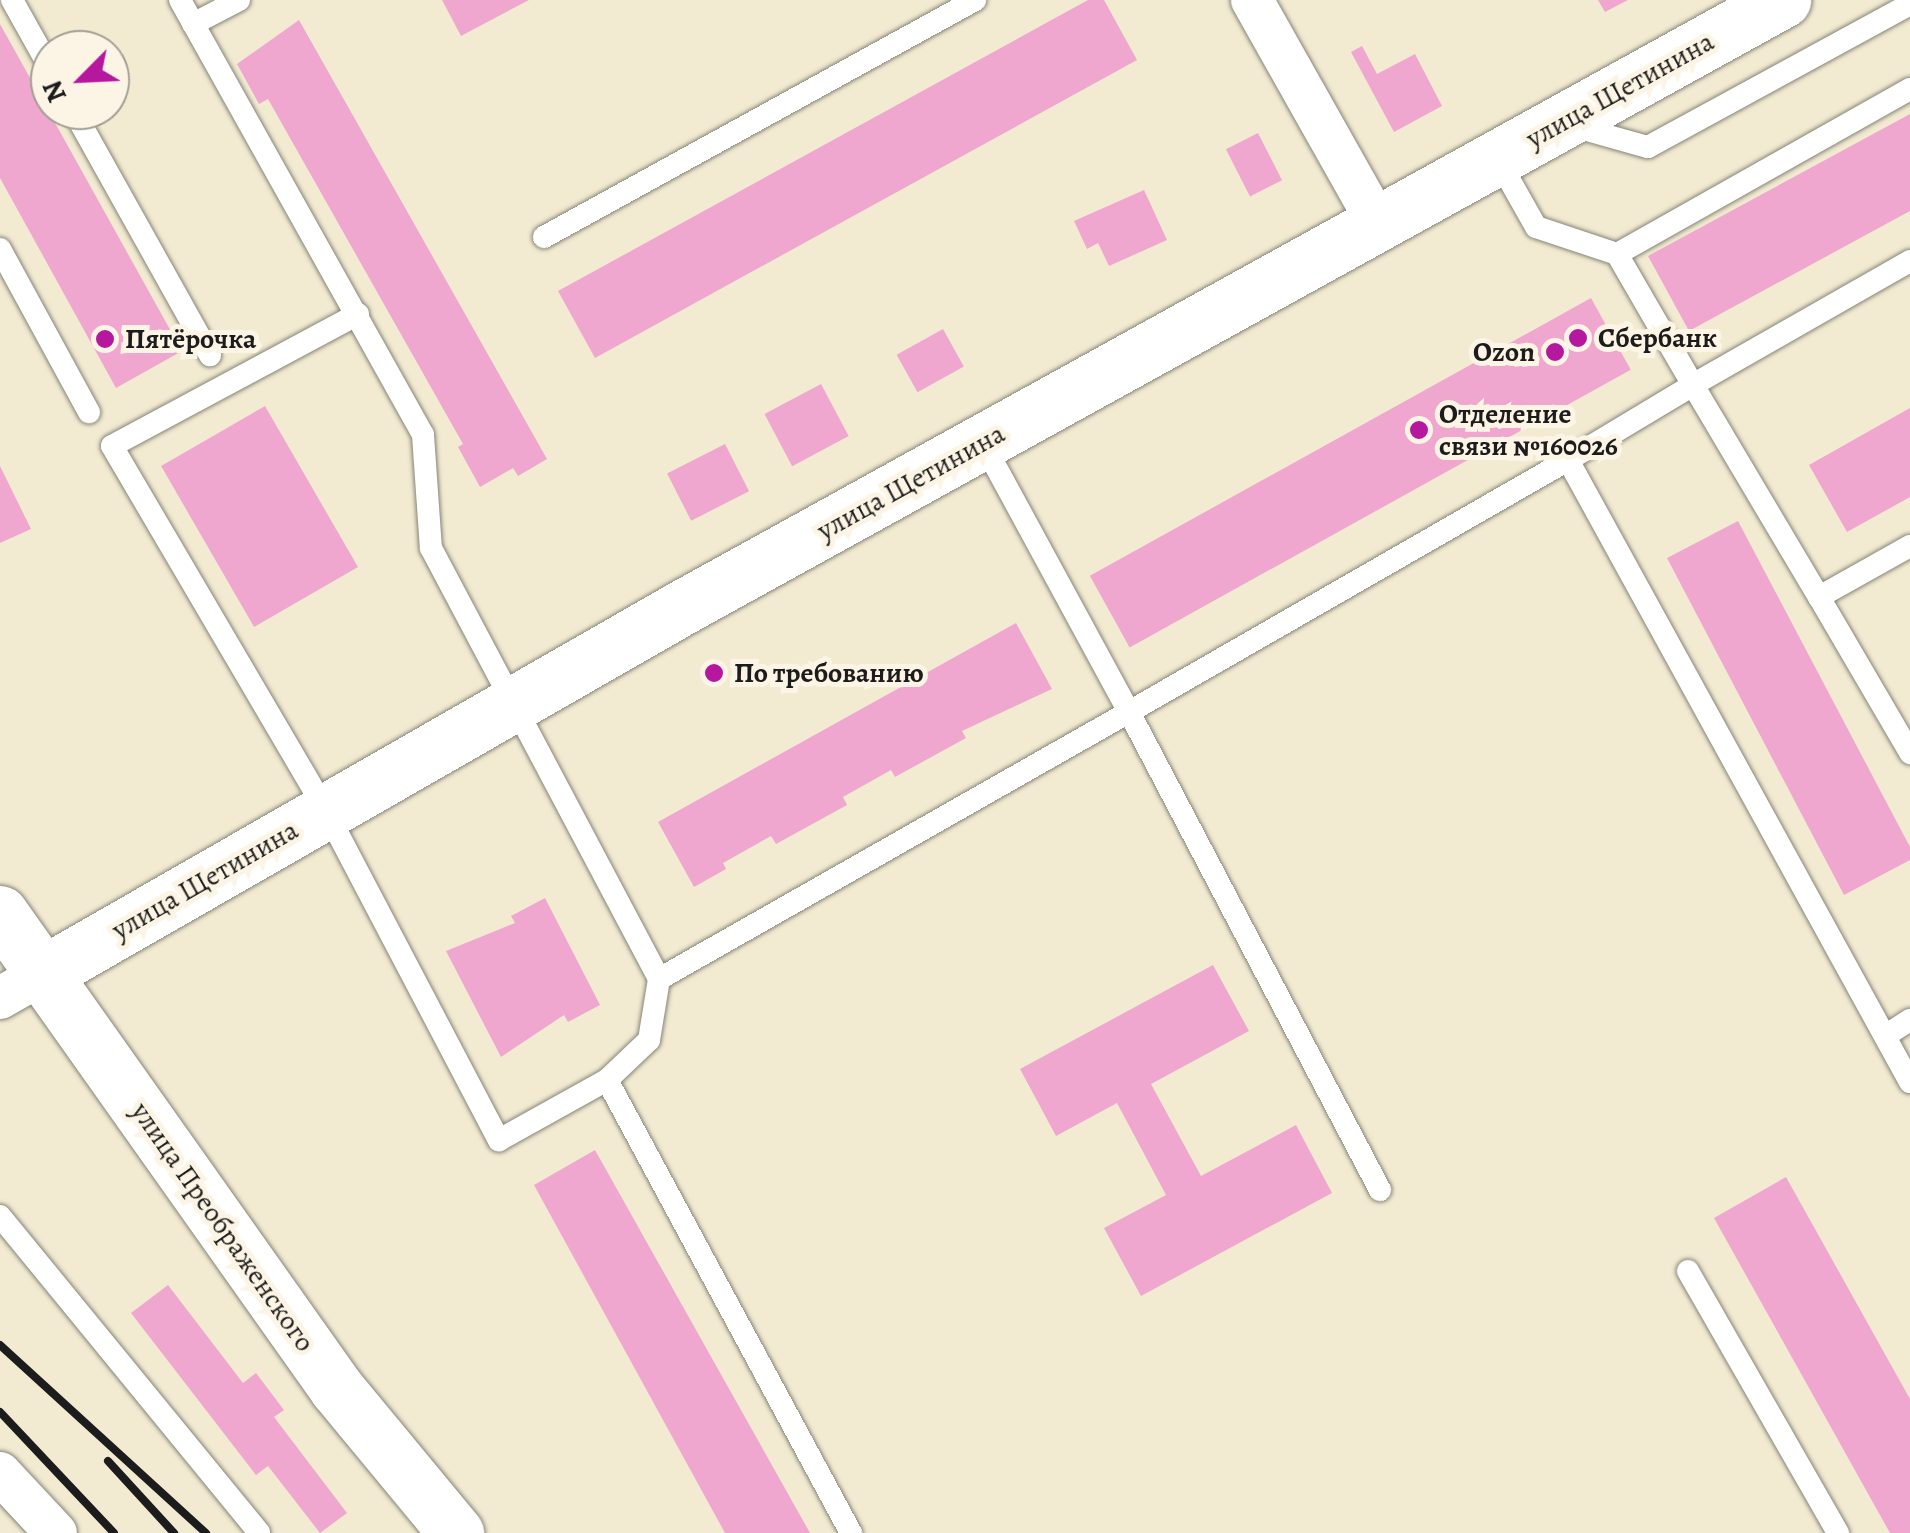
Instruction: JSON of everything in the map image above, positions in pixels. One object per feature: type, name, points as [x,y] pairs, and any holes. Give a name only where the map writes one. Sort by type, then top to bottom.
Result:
[{"type":"street","points":[[1252,0],[1378,224]]},
{"type":"street","name":"улица Щетинина","points":[[22,986],[513,705],[1561,123],[1725,22],[1783,0]]},
{"type":"street","name":"улица Преображенского","points":[[0,913],[22,986],[337,1389],[456,1533]]},
{"type":"street","points":[[0,1472],[56,1533]]},
{"type":"lane","points":[[12,0],[30,32]]},
{"type":"lane","points":[[180,0],[358,314],[423,435],[430,548],[659,979],[649,1040],[607,1080],[499,1140],[326,811],[112,446],[358,314]]},
{"type":"lane","points":[[193,24],[239,0]]},
{"type":"lane","points":[[544,236],[975,0]]},
{"type":"lane","points":[[1561,123],[1648,148],[1910,4]]},
{"type":"lane","points":[[1617,254],[1910,89]]},
{"type":"lane","points":[[84,130],[210,355]]},
{"type":"lane","points":[[1497,158],[1536,226],[1617,254],[1910,753]]},
{"type":"lane","points":[[0,249],[90,412]]},
{"type":"lane","points":[[659,979],[1910,261]]},
{"type":"lane","points":[[983,442],[1130,712],[1380,1190]]},
{"type":"lane","points":[[1568,460],[1910,1082]]},
{"type":"lane","points":[[1819,597],[1910,546]]},
{"type":"lane","points":[[1884,1036],[1910,1020]]},
{"type":"lane","points":[[607,1080],[851,1533]]},
{"type":"lane","points":[[0,1216],[258,1533]]},
{"type":"lane","points":[[1688,1271],[1838,1533]]},
{"type":"building","points":[[442,0],[529,0],[461,36]]},
{"type":"building","points":[[1088,0],[1104,0],[1137,60],[595,358],[558,291]]},
{"type":"building","points":[[1598,0],[1628,0],[1605,12]]},
{"type":"building","points":[[299,20],[547,459],[518,476],[513,468],[480,487],[458,447],[463,444],[268,99],[259,104],[237,64]]},
{"type":"building","points":[[0,24],[30,78],[30,130],[59,130],[182,351],[116,388],[0,178]]},
{"type":"building","points":[[1362,46],[1377,74],[1415,54],[1442,106],[1394,132],[1351,52]]},
{"type":"building","points":[[1910,114],[1910,211],[1689,331],[1648,256]]},
{"type":"building","points":[[1258,133],[1282,180],[1250,197],[1226,149]]},
{"type":"building","points":[[1144,190],[1167,240],[1109,266],[1098,243],[1087,249],[1074,221]]},
{"type":"building","points":[[1591,298],[1631,370],[1130,648],[1090,576]]},
{"type":"building","points":[[943,329],[964,367],[917,392],[897,355]]},
{"type":"building","points":[[821,384],[849,436],[792,466],[764,414]]},
{"type":"building","points":[[265,406],[358,567],[254,627],[161,466]]},
{"type":"building","points":[[1910,408],[1910,497],[1847,532],[1809,465]]},
{"type":"building","points":[[725,444],[749,491],[691,521],[667,474]]},
{"type":"building","points":[[0,466],[31,529],[0,543]]},
{"type":"building","points":[[1738,521],[1910,847],[1910,860],[1844,895],[1667,558]]},
{"type":"building","points":[[1016,623],[1052,689],[962,731],[966,738],[895,777],[891,770],[843,797],[847,805],[776,844],[771,836],[723,863],[726,869],[694,887],[658,822]]},
{"type":"building","points":[[545,898],[600,1005],[568,1022],[564,1015],[501,1057],[446,951],[515,923],[511,916]]},
{"type":"building","points":[[1213,965],[1249,1031],[1151,1084],[1201,1176],[1296,1125],[1332,1193],[1141,1296],[1104,1228],[1166,1195],[1117,1103],[1056,1136],[1020,1069]]},
{"type":"building","points":[[595,1150],[810,1533],[725,1533],[534,1185]]},
{"type":"building","points":[[1786,1177],[1910,1399],[1910,1533],[1890,1533],[1714,1218]]},
{"type":"building","points":[[168,1285],[243,1383],[256,1373],[284,1410],[274,1417],[347,1513],[320,1533],[268,1466],[256,1475],[131,1313]]},
{"type":"railway","points":[[0,1345],[206,1533]]},
{"type":"railway","points":[[0,1412],[114,1533]]},
{"type":"railway","points":[[108,1461],[174,1533]]},
{"type":"place","name":"Сбербанк","points":[[1578,338]]},
{"type":"place","name":"Пятёрочка","points":[[105,339]]},
{"type":"place","name":"Ozon","points":[[1555,352]]},
{"type":"place","name":"Отделение связи №160026","points":[[1419,430]]},
{"type":"place","name":"По требованию","points":[[714,673]]}]
